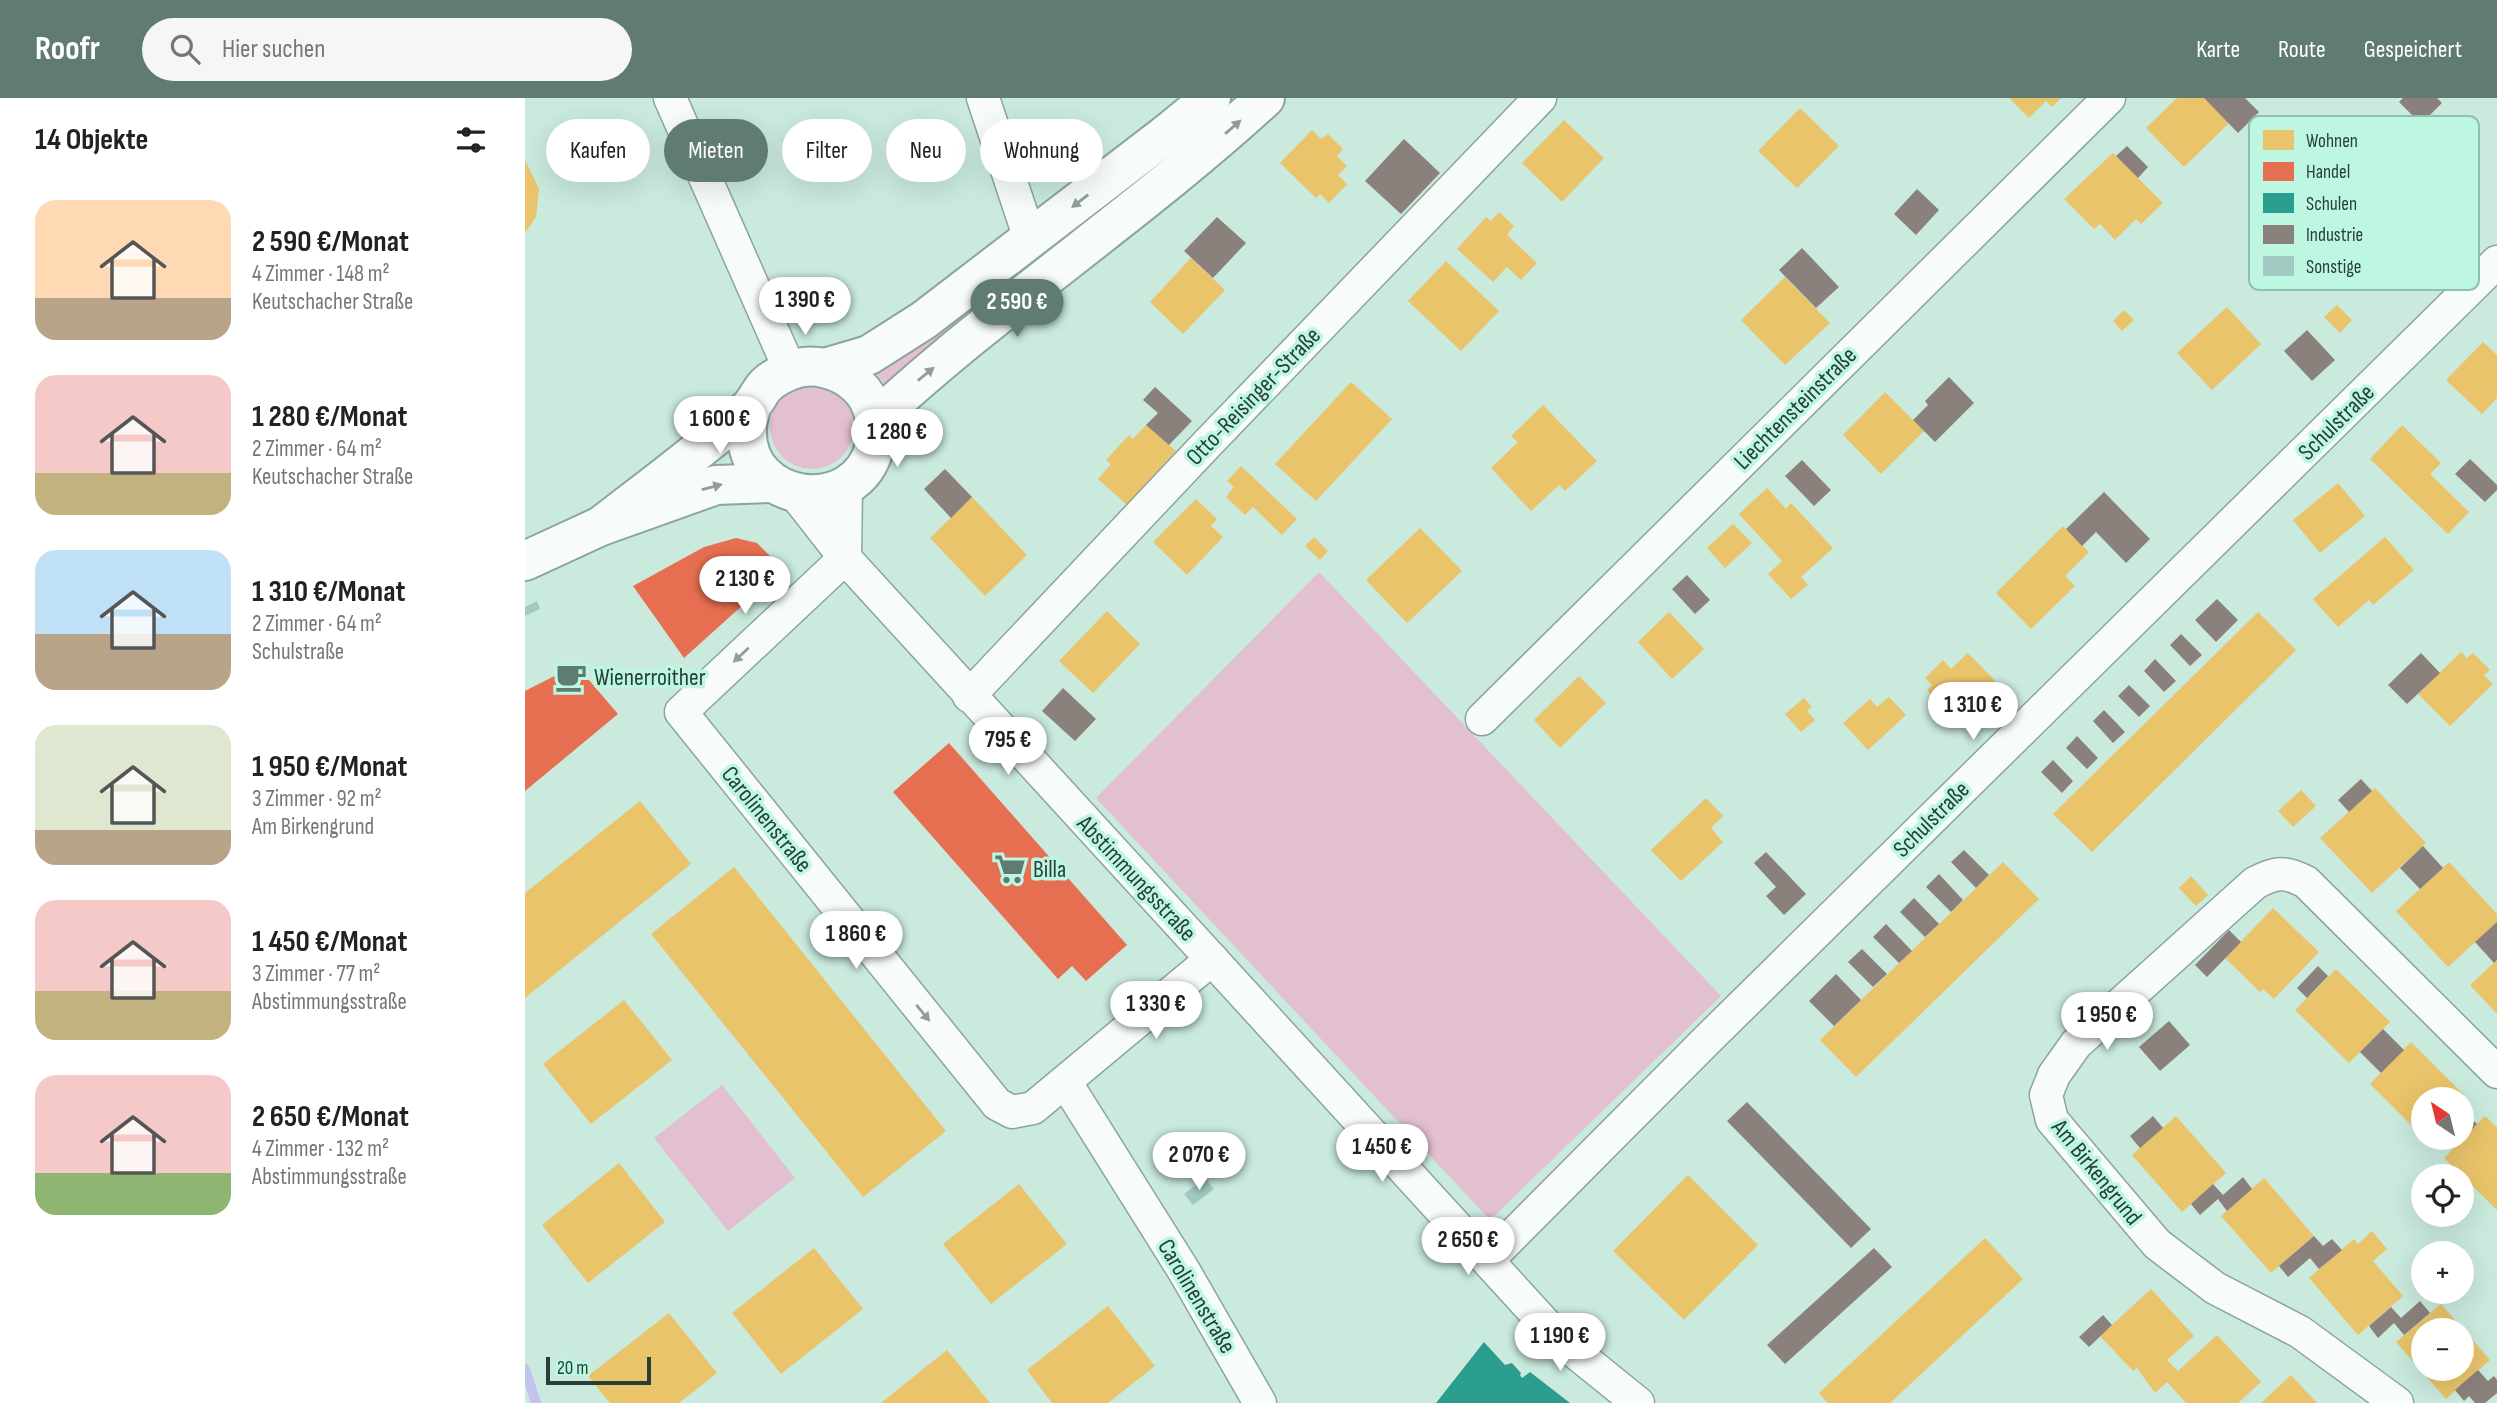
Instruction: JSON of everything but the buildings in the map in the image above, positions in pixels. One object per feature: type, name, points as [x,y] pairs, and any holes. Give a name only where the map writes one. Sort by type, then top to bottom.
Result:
[{"type":"main road","points":[[601,526],[751,407],[766,384],[807,369],[869,355],[924,320],[1211,98]]},
{"type":"main road","points":[[875,419],[919,379],[1124,218],[1233,128],[1265,98]]},
{"type":"main road","points":[[525,561],[601,526],[716,485],[784,488],[822,495],[846,486],[864,468],[875,445],[875,419],[869,402],[858,386],[843,374],[807,369]]},
{"type":"main road","points":[[751,407],[747,427],[749,448],[757,467],[784,488]]},
{"type":"street","points":[[670,98],[807,369]]},
{"type":"street","points":[[983,98],[1030,239]]},
{"type":"street","name":"Otto-Reisinger-Straße","points":[[969,696],[1539,98]]},
{"type":"street","name":"Liechtensteinstraße","points":[[1482,719],[2109,98]]},
{"type":"street","name":"Schulstraße","points":[[2479,280],[2497,262]]},
{"type":"street","name":"Schulstraße","points":[[1488,1260],[1707,1040],[2469,290]]},
{"type":"street","points":[[845,558],[846,486]]},
{"type":"street","name":"Abstimmungsstraße","points":[[784,488],[969,696],[1560,1340],[1638,1403]]},
{"type":"street","name":"Carolinenstraße","points":[[845,558],[681,712],[997,1104],[1012,1112],[1033,1108],[1212,959]]},
{"type":"street","name":"Am Birkengrund","points":[[2397,1403],[2300,1332],[2215,1288],[2157,1244],[2052,1120],[2046,1095],[2054,1075],[2076,1044],[2255,883],[2274,873],[2291,875],[2306,882],[2497,1072]]},
{"type":"street","name":"Carolinenstraße","points":[[1066,1083],[1184,1271],[1260,1403]]},
{"type":"shaded area","points":[[1136,180],[1102,217],[886,386],[874,370]]},
{"type":"shaded area","points":[[812,385],[828,388],[842,397],[851,411],[854,427],[851,443],[842,457],[828,466],[812,469],[796,466],[782,457],[773,443],[770,427],[773,411],[782,397],[796,388]]},
{"type":"shaded area","points":[[1319,572],[1721,996],[1490,1220],[1096,798]]},
{"type":"shaded area","points":[[722,1085],[795,1178],[728,1231],[654,1138]]},
{"type":"waterway","points":[[525,1369],[536,1403]]},
{"type":"place","name":"Wienerroither","points":[[571,677]]},
{"type":"place","name":"Billa","points":[[1010,869]]}]
